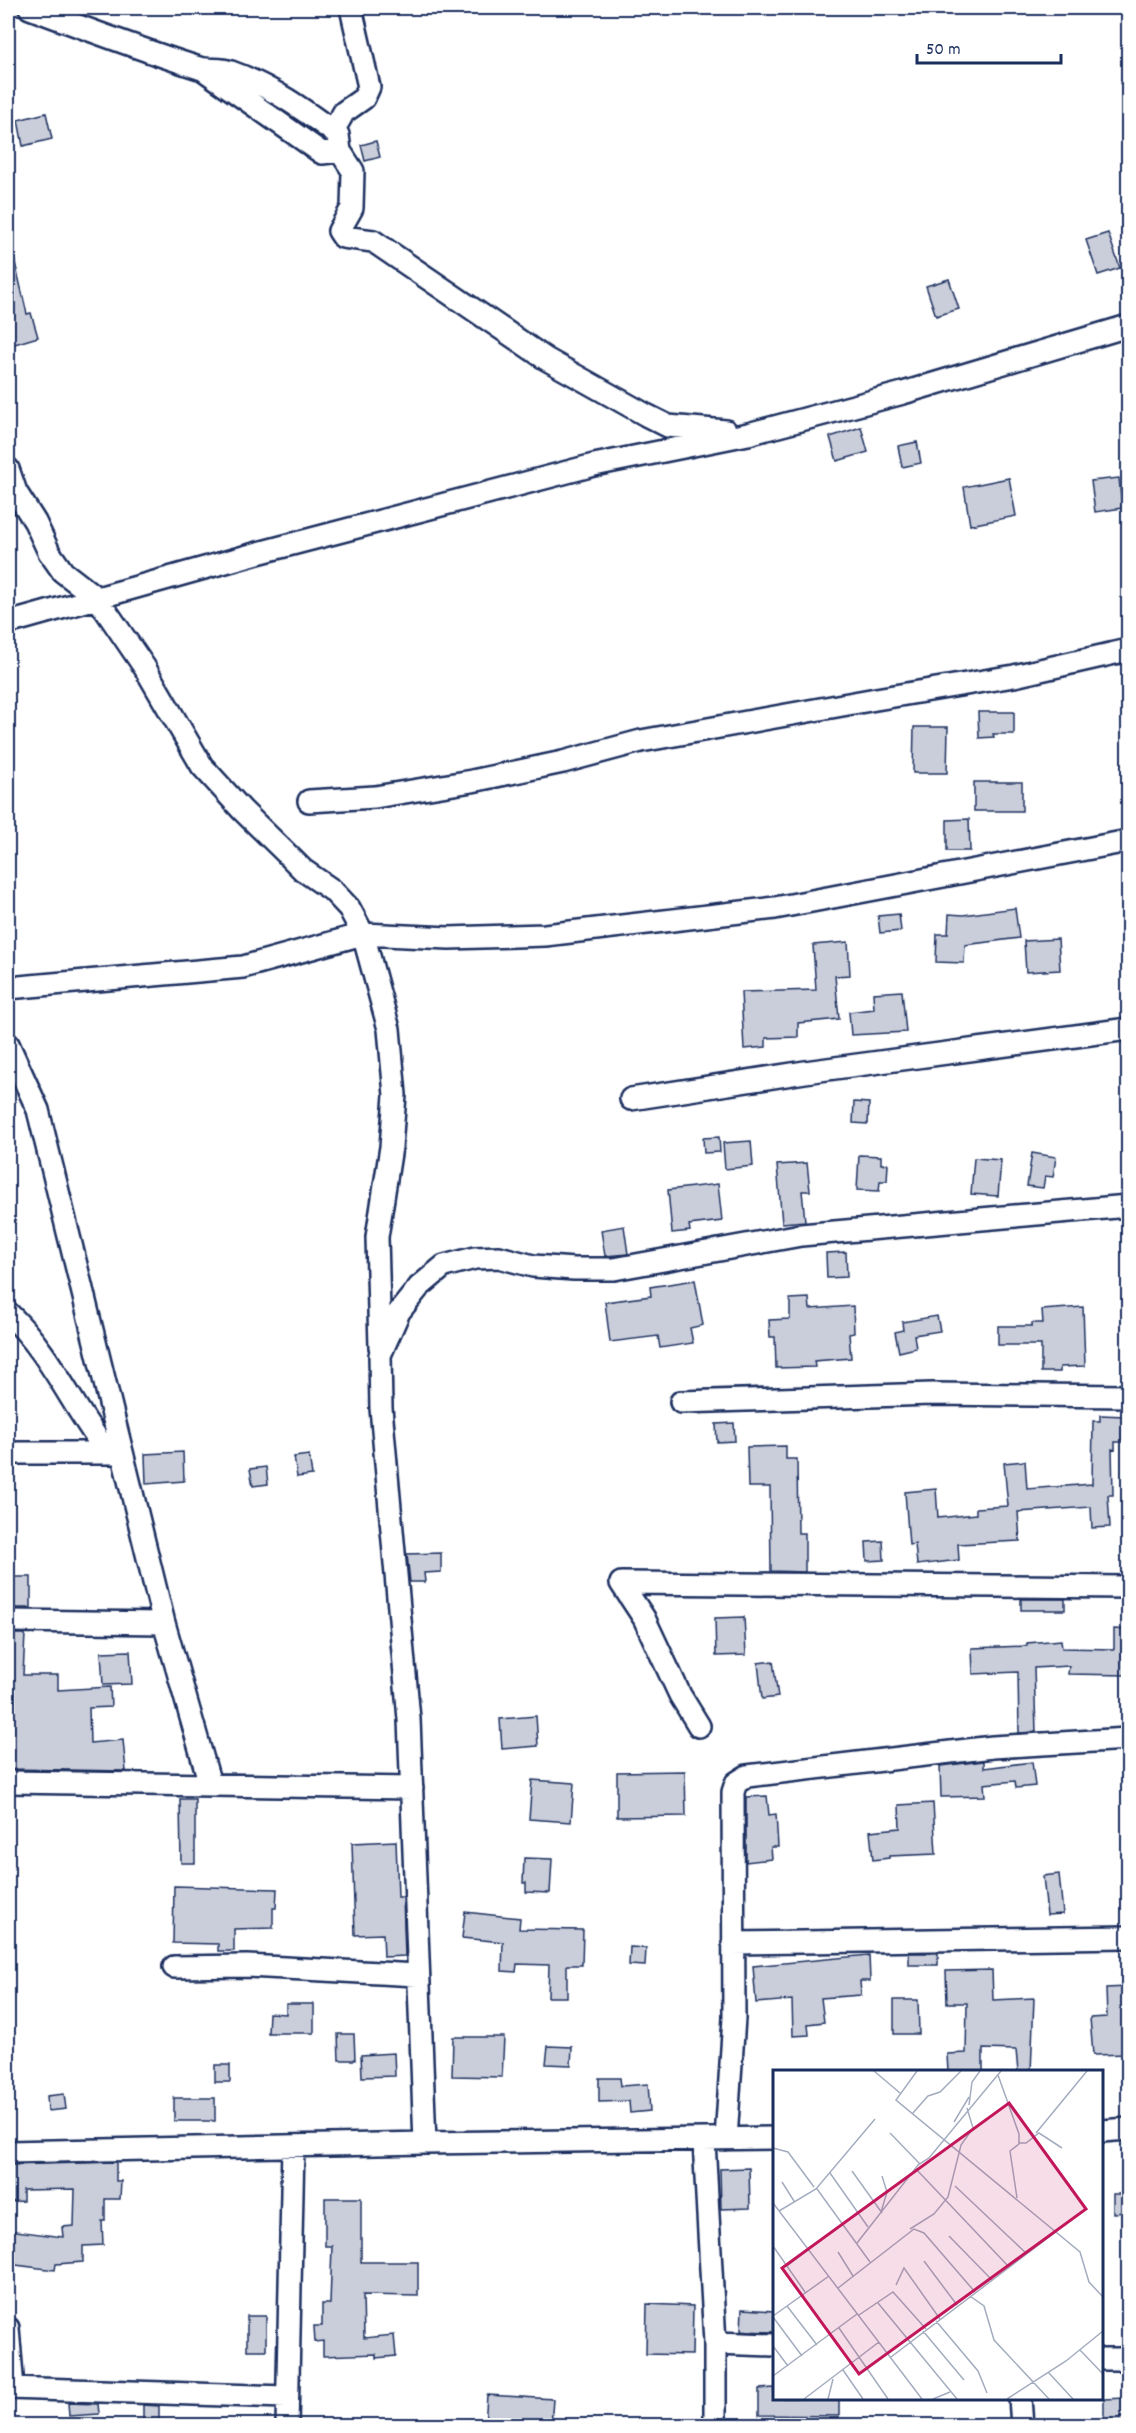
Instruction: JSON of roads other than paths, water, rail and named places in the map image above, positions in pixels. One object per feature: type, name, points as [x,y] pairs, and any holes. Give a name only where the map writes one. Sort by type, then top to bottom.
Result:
[{"type":"street","points":[[30,8],[140,49],[204,70],[229,70],[267,87],[307,111],[336,141],[353,171],[352,208],[339,231],[343,237],[373,241],[546,359],[646,416],[668,426],[747,434]]},
{"type":"street","points":[[336,141],[344,112],[364,98],[369,87],[351,8]]},
{"type":"street","points":[[8,623],[258,553],[594,465],[747,434],[903,393],[1128,326]]},
{"type":"street","points":[[8,469],[16,492],[35,522],[49,552],[63,572],[98,599],[144,668],[202,766],[242,810],[303,870],[332,890],[349,908],[363,934],[389,1029],[395,1095],[391,1147],[376,1237],[381,1408],[409,1719],[425,2143]]},
{"type":"street","points":[[309,801],[375,797],[472,781],[563,762],[641,741],[1014,676],[1128,650]]},
{"type":"street","points":[[8,988],[243,966],[363,934],[450,938],[545,935],[726,915],[775,908],[1128,841]]},
{"type":"street","points":[[631,1099],[805,1072],[1128,1029]]},
{"type":"street","points":[[8,1044],[38,1110],[116,1453],[210,1784]]},
{"type":"street","points":[[380,1355],[399,1312],[419,1287],[444,1266],[475,1258],[499,1257],[533,1266],[614,1269],[801,1235],[1128,1206]]},
{"type":"street","points":[[8,1313],[43,1351],[84,1422],[116,1453]]},
{"type":"street","points":[[681,1402],[932,1394],[1128,1396]]},
{"type":"street","points":[[8,1453],[116,1453]]},
{"type":"street","points":[[699,1726],[680,1695],[644,1618],[621,1583],[1128,1587]]},
{"type":"street","points":[[8,1621],[164,1623]]},
{"type":"street","points":[[726,2139],[735,2018],[733,1792],[736,1783],[743,1777],[993,1747],[1128,1739]]},
{"type":"street","points":[[8,1782],[412,1788]]},
{"type":"street","points":[[733,1943],[1128,1937]]},
{"type":"street","points":[[174,1967],[247,1966],[417,1975]]},
{"type":"street","points":[[1103,2132],[1128,2129]]},
{"type":"street","points":[[8,2152],[773,2138]]},
{"type":"street","points":[[704,2141],[715,2343],[715,2426]]},
{"type":"street","points":[[287,2426],[293,2146]]},
{"type":"street","points":[[8,2328],[10,2388],[286,2397]]},
{"type":"street","points":[[715,2343],[773,2344]]},
{"type":"street","points":[[1103,2359],[1128,2359]]},
{"type":"street","points":[[1020,2400],[1022,2426]]}]
